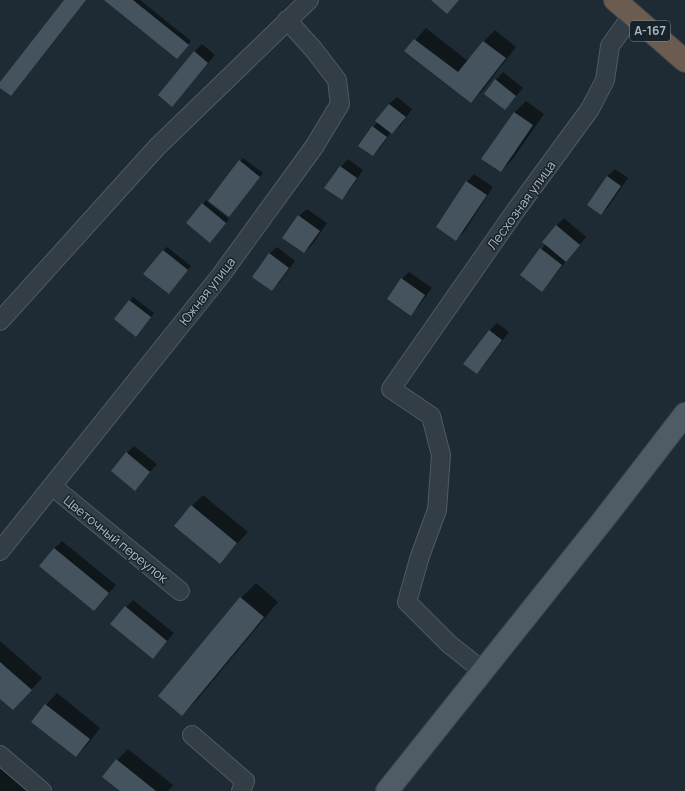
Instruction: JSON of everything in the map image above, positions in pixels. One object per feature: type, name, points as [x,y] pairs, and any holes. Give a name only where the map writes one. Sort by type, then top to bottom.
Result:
[{"type":"highway","name":"А-167","points":[[615,0],[685,61]]},
{"type":"main road","points":[[387,791],[685,414]]},
{"type":"street","points":[[0,321],[157,147],[309,0]]},
{"type":"street","name":"Лесхозная улица","points":[[483,671],[449,644],[407,602],[420,556],[437,510],[441,455],[431,416],[391,389],[512,217],[590,110],[605,80],[610,46],[632,15]]},
{"type":"street","name":"Южная улица","points":[[0,551],[221,275],[314,147],[340,104],[337,80],[314,50],[287,20]]},
{"type":"street","name":"Цветочный переулок","points":[[52,486],[180,591]]},
{"type":"street","points":[[192,734],[245,781],[241,791]]},
{"type":"street","points":[[0,755],[42,791]]},
{"type":"building","points":[[64,0],[86,0],[11,96],[0,88],[0,82]]},
{"type":"building","points":[[104,0],[133,0],[189,45],[177,59]]},
{"type":"building","points":[[431,0],[459,0],[447,14]]},
{"type":"building","points":[[414,39],[458,72],[483,41],[506,58],[471,103],[404,51]]},
{"type":"building","points":[[194,51],[208,63],[172,107],[158,95]]},
{"type":"building","points":[[495,79],[516,96],[505,110],[484,94]]},
{"type":"building","points":[[389,104],[406,117],[392,134],[375,121]]},
{"type":"building","points":[[514,112],[533,125],[501,172],[481,159]]},
{"type":"building","points":[[372,126],[387,137],[373,156],[358,146]]},
{"type":"building","points":[[239,160],[260,177],[229,217],[208,201]]},
{"type":"building","points":[[340,166],[357,178],[342,200],[324,188]]},
{"type":"building","points":[[607,176],[621,186],[601,215],[587,205]]},
{"type":"building","points":[[466,181],[487,195],[456,241],[436,227]]},
{"type":"building","points":[[202,203],[226,223],[210,243],[186,223]]},
{"type":"building","points":[[298,215],[320,231],[304,253],[282,238]]},
{"type":"building","points":[[556,225],[580,245],[566,262],[542,242]]},
{"type":"building","points":[[540,248],[562,265],[542,292],[520,275]]},
{"type":"building","points":[[163,250],[188,270],[169,294],[143,274]]},
{"type":"building","points":[[269,253],[289,268],[272,291],[252,277]]},
{"type":"building","points":[[401,278],[425,295],[411,316],[387,299]]},
{"type":"building","points":[[129,300],[151,317],[136,337],[114,319]]},
{"type":"building","points":[[489,330],[502,340],[477,374],[463,364]]},
{"type":"building","points":[[126,452],[150,472],[135,491],[111,471]]},
{"type":"building","points":[[191,505],[237,543],[220,564],[174,526]]},
{"type":"building","points":[[54,548],[109,593],[94,611],[39,566]]},
{"type":"building","points":[[240,597],[264,617],[182,716],[158,696]]},
{"type":"building","points":[[125,606],[167,641],[153,659],[110,624]]},
{"type":"building","points":[[0,662],[32,690],[13,710],[0,699]]},
{"type":"building","points":[[45,704],[90,739],[76,757],[31,722]]},
{"type":"building","points":[[116,759],[156,791],[120,791],[102,777]]}]
